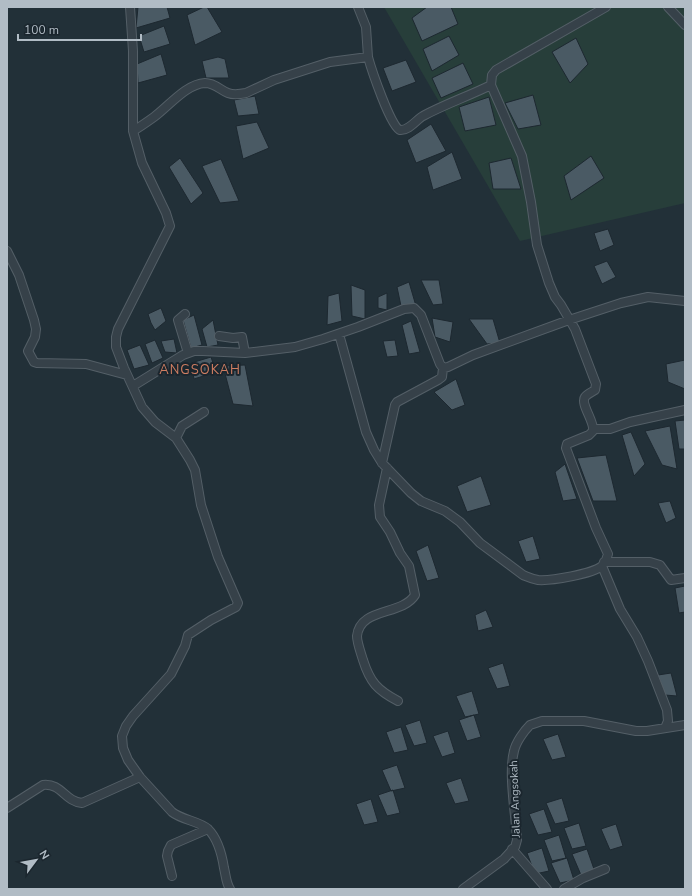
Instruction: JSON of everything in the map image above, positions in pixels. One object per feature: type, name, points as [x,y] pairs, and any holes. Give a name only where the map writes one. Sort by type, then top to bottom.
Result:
[{"type":"street","points":[[130,7],[133,51],[133,131],[142,163],[166,213],[170,226],[118,329],[116,336],[116,347],[142,407],[149,416],[176,438],[186,452],[195,470],[201,505],[218,557],[238,603],[236,607],[211,620],[188,635],[185,646],[171,674],[133,716],[126,726],[122,736],[123,748],[128,760],[140,777],[165,805],[177,816],[208,829],[215,839],[218,847],[222,858],[226,881],[230,889]]},
{"type":"street","points":[[358,7],[366,27],[368,57],[391,119],[397,128],[406,129],[422,116],[491,85]]},
{"type":"street","points":[[339,334],[366,432],[374,450],[384,465],[411,493],[421,501],[445,511],[460,522],[480,544],[527,577],[539,580],[553,579],[594,571],[603,564],[608,554],[596,528],[566,448],[567,444],[592,433],[594,428],[584,400],[585,397],[595,390],[596,384],[579,338],[555,297],[547,278],[537,245],[530,194],[522,156],[491,85],[492,76],[496,70],[606,7]]},
{"type":"street","points":[[668,7],[685,25]]},
{"type":"street","points":[[133,131],[155,117],[174,99],[196,85],[216,85],[229,94],[246,93],[274,80],[330,62],[368,57]]},
{"type":"street","points":[[7,251],[20,275],[34,320],[36,329],[28,351],[34,362],[86,364],[128,375]]},
{"type":"street","points":[[444,368],[473,354],[634,299],[648,297],[685,301]]},
{"type":"street","points":[[133,386],[182,355],[194,351],[245,353],[295,347],[339,334],[404,309],[414,308],[421,315],[440,364],[444,368]]},
{"type":"street","points":[[185,314],[178,320],[188,353]]},
{"type":"street","points":[[219,336],[233,338],[242,337],[245,353]]},
{"type":"street","points":[[116,347],[127,360]]},
{"type":"street","points":[[398,701],[375,686],[363,662],[357,637],[360,626],[370,617],[402,606],[408,603],[415,595],[409,566],[397,549],[390,532],[380,516],[379,505],[384,465],[394,405],[438,380],[442,377],[444,368]]},
{"type":"street","points":[[594,428],[610,429],[630,422],[685,410]]},
{"type":"street","points":[[176,438],[182,426],[204,412]]},
{"type":"street","points":[[603,564],[650,562],[660,566],[672,580],[685,578]]},
{"type":"street","points":[[603,564],[620,609],[637,637],[648,661],[666,710],[668,720],[665,728]]},
{"type":"street","name":"Jalan Angsokah","points":[[463,889],[504,858],[512,849],[517,840],[512,779],[514,751],[530,725],[542,721],[584,721],[647,731],[685,725]]},
{"type":"street","points":[[7,808],[43,784],[49,784],[59,788],[70,799],[82,803],[140,777]]},
{"type":"street","points":[[172,876],[167,856],[170,847],[208,829]]},
{"type":"street","points":[[512,849],[547,889]]},
{"type":"street","points":[[564,889],[583,878],[605,869]]},
{"type":"green space","points":[[384,7],[685,7],[685,203],[520,241]]},
{"type":"building","points":[[138,7],[167,7],[170,18],[136,28]]},
{"type":"building","points":[[207,7],[222,32],[195,45],[187,15]]},
{"type":"building","points":[[427,7],[451,7],[458,24],[422,41],[412,18]]},
{"type":"building","points":[[164,26],[170,44],[144,52],[139,36]]},
{"type":"building","points":[[449,36],[459,55],[432,71],[423,49]]},
{"type":"building","points":[[576,38],[588,64],[570,83],[552,52]]},
{"type":"building","points":[[161,54],[167,75],[138,83],[137,64]]},
{"type":"building","points":[[218,57],[225,59],[229,78],[206,78],[202,61]]},
{"type":"building","points":[[406,60],[416,82],[392,91],[383,68]]},
{"type":"building","points":[[463,63],[473,84],[441,98],[432,78]]},
{"type":"building","points":[[533,95],[541,125],[518,129],[505,103]]},
{"type":"building","points":[[255,96],[259,114],[238,116],[234,100]]},
{"type":"building","points":[[489,97],[496,125],[465,131],[459,107]]},
{"type":"building","points":[[257,122],[269,148],[243,159],[236,126]]},
{"type":"building","points":[[431,124],[446,151],[416,163],[407,140]]},
{"type":"building","points":[[452,152],[462,179],[433,190],[427,167]]},
{"type":"building","points":[[591,156],[604,178],[571,200],[564,176]]},
{"type":"building","points":[[180,158],[203,193],[191,204],[169,167]]},
{"type":"building","points":[[511,158],[521,189],[493,189],[489,163]]},
{"type":"building","points":[[221,159],[239,201],[220,203],[202,166]]},
{"type":"building","points":[[608,229],[614,245],[600,251],[594,233]]},
{"type":"building","points":[[607,261],[616,277],[602,284],[594,266]]},
{"type":"building","points":[[421,280],[439,280],[443,304],[433,305]]},
{"type":"building","points":[[409,282],[416,306],[401,306],[397,287]]},
{"type":"building","points":[[351,285],[365,290],[365,319],[352,316]]},
{"type":"building","points":[[339,293],[342,321],[327,325],[328,296]]},
{"type":"building","points":[[387,293],[387,310],[378,308],[378,297]]},
{"type":"building","points":[[161,308],[166,321],[155,330],[148,314]]},
{"type":"building","points":[[194,315],[202,345],[191,348],[183,320]]},
{"type":"building","points":[[432,318],[453,322],[450,342],[435,337]]},
{"type":"building","points":[[469,319],[493,319],[500,343],[487,344]]},
{"type":"building","points":[[213,320],[218,345],[207,347],[202,329]]},
{"type":"building","points":[[411,321],[420,352],[409,354],[402,325]]},
{"type":"building","points":[[174,339],[177,353],[165,352],[161,341]]},
{"type":"building","points":[[155,340],[163,358],[152,363],[145,344]]},
{"type":"building","points":[[395,340],[398,356],[387,357],[383,341]]},
{"type":"building","points":[[140,345],[149,365],[134,369],[127,350]]},
{"type":"building","points":[[211,357],[216,372],[194,379],[191,363]]},
{"type":"building","points":[[685,360],[685,389],[668,382],[666,364]]},
{"type":"building","points":[[245,365],[253,406],[233,404],[223,366]]},
{"type":"building","points":[[456,379],[465,405],[452,410],[434,392]]},
{"type":"building","points":[[685,420],[685,449],[679,449],[675,421]]},
{"type":"building","points":[[670,426],[677,469],[662,465],[645,431]]},
{"type":"building","points":[[631,432],[645,464],[634,476],[622,435]]},
{"type":"building","points":[[606,455],[617,501],[593,501],[577,458]]},
{"type":"building","points":[[565,464],[577,499],[563,501],[555,472]]},
{"type":"building","points":[[481,476],[491,505],[467,512],[457,486]]},
{"type":"building","points":[[670,501],[676,518],[666,523],[658,503]]},
{"type":"building","points":[[533,536],[540,559],[526,562],[518,541]]},
{"type":"building","points":[[428,545],[439,578],[427,581],[416,551]]},
{"type":"building","points":[[685,586],[685,612],[679,613],[675,588]]},
{"type":"building","points":[[486,610],[493,627],[478,631],[475,615]]},
{"type":"building","points":[[503,663],[510,686],[497,689],[488,668]]},
{"type":"building","points":[[671,673],[677,696],[665,695],[658,675]]},
{"type":"building","points":[[472,691],[479,714],[465,717],[456,696]]},
{"type":"building","points":[[474,715],[481,737],[467,741],[459,720]]},
{"type":"building","points":[[420,720],[427,743],[414,746],[405,725]]},
{"type":"building","points":[[401,727],[408,750],[394,753],[386,732]]},
{"type":"building","points":[[448,731],[455,753],[442,757],[433,736]]},
{"type":"building","points":[[558,734],[566,757],[552,760],[543,739]]},
{"type":"building","points":[[397,765],[405,788],[391,791],[382,770]]},
{"type":"building","points":[[461,778],[469,801],[455,804],[446,783]]},
{"type":"building","points":[[393,790],[400,813],[387,816],[378,795]]},
{"type":"building","points":[[562,798],[569,821],[555,824],[546,803]]},
{"type":"building","points":[[371,799],[378,822],[364,825],[356,804]]},
{"type":"building","points":[[544,809],[552,832],[538,835],[529,814]]},
{"type":"building","points":[[579,823],[586,846],[572,849],[564,828]]},
{"type":"building","points":[[616,824],[623,846],[610,850],[601,829]]},
{"type":"building","points":[[559,835],[566,858],[552,861],[544,840]]},
{"type":"building","points":[[542,848],[549,871],[535,874],[527,853]]},
{"type":"building","points":[[587,849],[595,872],[581,875],[572,854]]},
{"type":"building","points":[[567,858],[574,880],[560,883],[551,863]]},
{"type":"district","name":"ANGSOKAH","points":[[200,370]]}]
